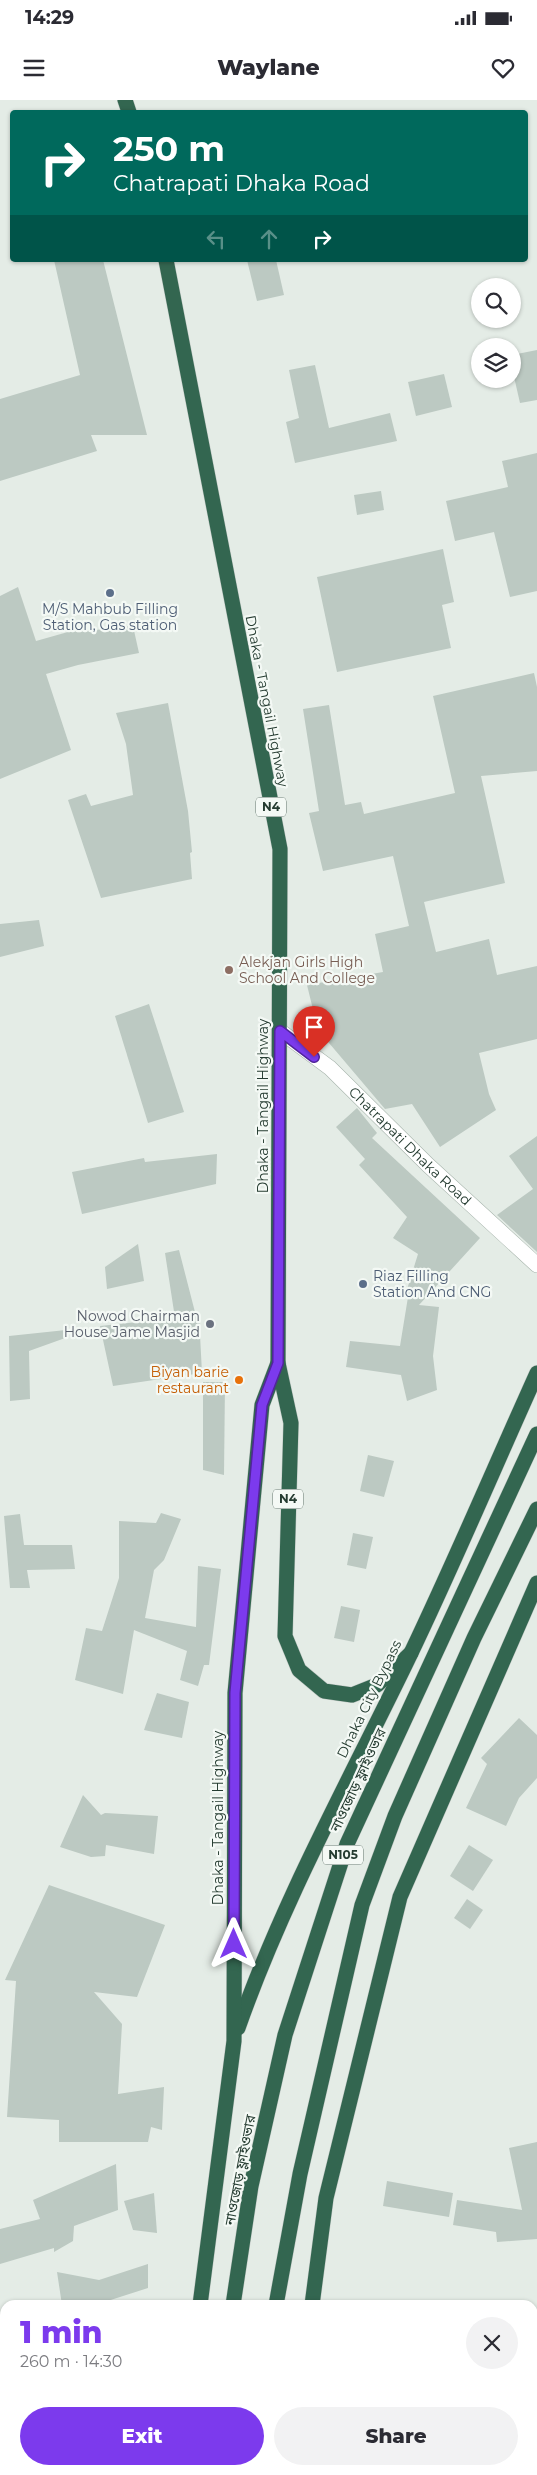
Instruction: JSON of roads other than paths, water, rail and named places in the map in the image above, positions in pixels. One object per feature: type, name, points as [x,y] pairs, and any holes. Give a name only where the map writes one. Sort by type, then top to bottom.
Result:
[{"type":"highway","name":"Dhaka - Tangail Highway","points":[[166,262],[280,849],[278,1363],[291,1423],[284,1636],[298,1670],[324,1691],[352,1695],[377,1685],[411,1653]]},
{"type":"highway","name":"Dhaka - Tangail Highway","points":[[201,2300],[234,2041],[235,1693],[262,1405],[278,1363]]},
{"type":"highway","name":"Dhaka City Bypass","points":[[234,2041],[255,1980],[282,1913],[411,1653],[537,1373]]},
{"type":"highway","name":"নাওজোড় ফ্লাইওভার","points":[[234,2300],[251,2186],[285,2035],[347,1844],[537,1434]]},
{"type":"highway","name":"N105","points":[[277,2300],[300,2174],[362,1905],[395,1816],[474,1638],[537,1510]]},
{"type":"highway","points":[[313,2300],[326,2198],[400,1898],[537,1583]]},
{"type":"street","name":"Chatrapati Dhaka Road","points":[[280,1031],[330,1068],[428,1165],[537,1265]]},
{"type":"place","name":"M/S Mahbub Filling Station, Gas station","points":[[110,593]]},
{"type":"place","name":"Alekjan Girls High School And College","points":[[229,970]]},
{"type":"place","name":"Riaz Filling Station And CNG","points":[[363,1284]]},
{"type":"place","name":"Nowod Chairman House Jame Masjid","points":[[210,1324]]},
{"type":"place","name":"Biyan barie restaurant","points":[[239,1380]]}]
